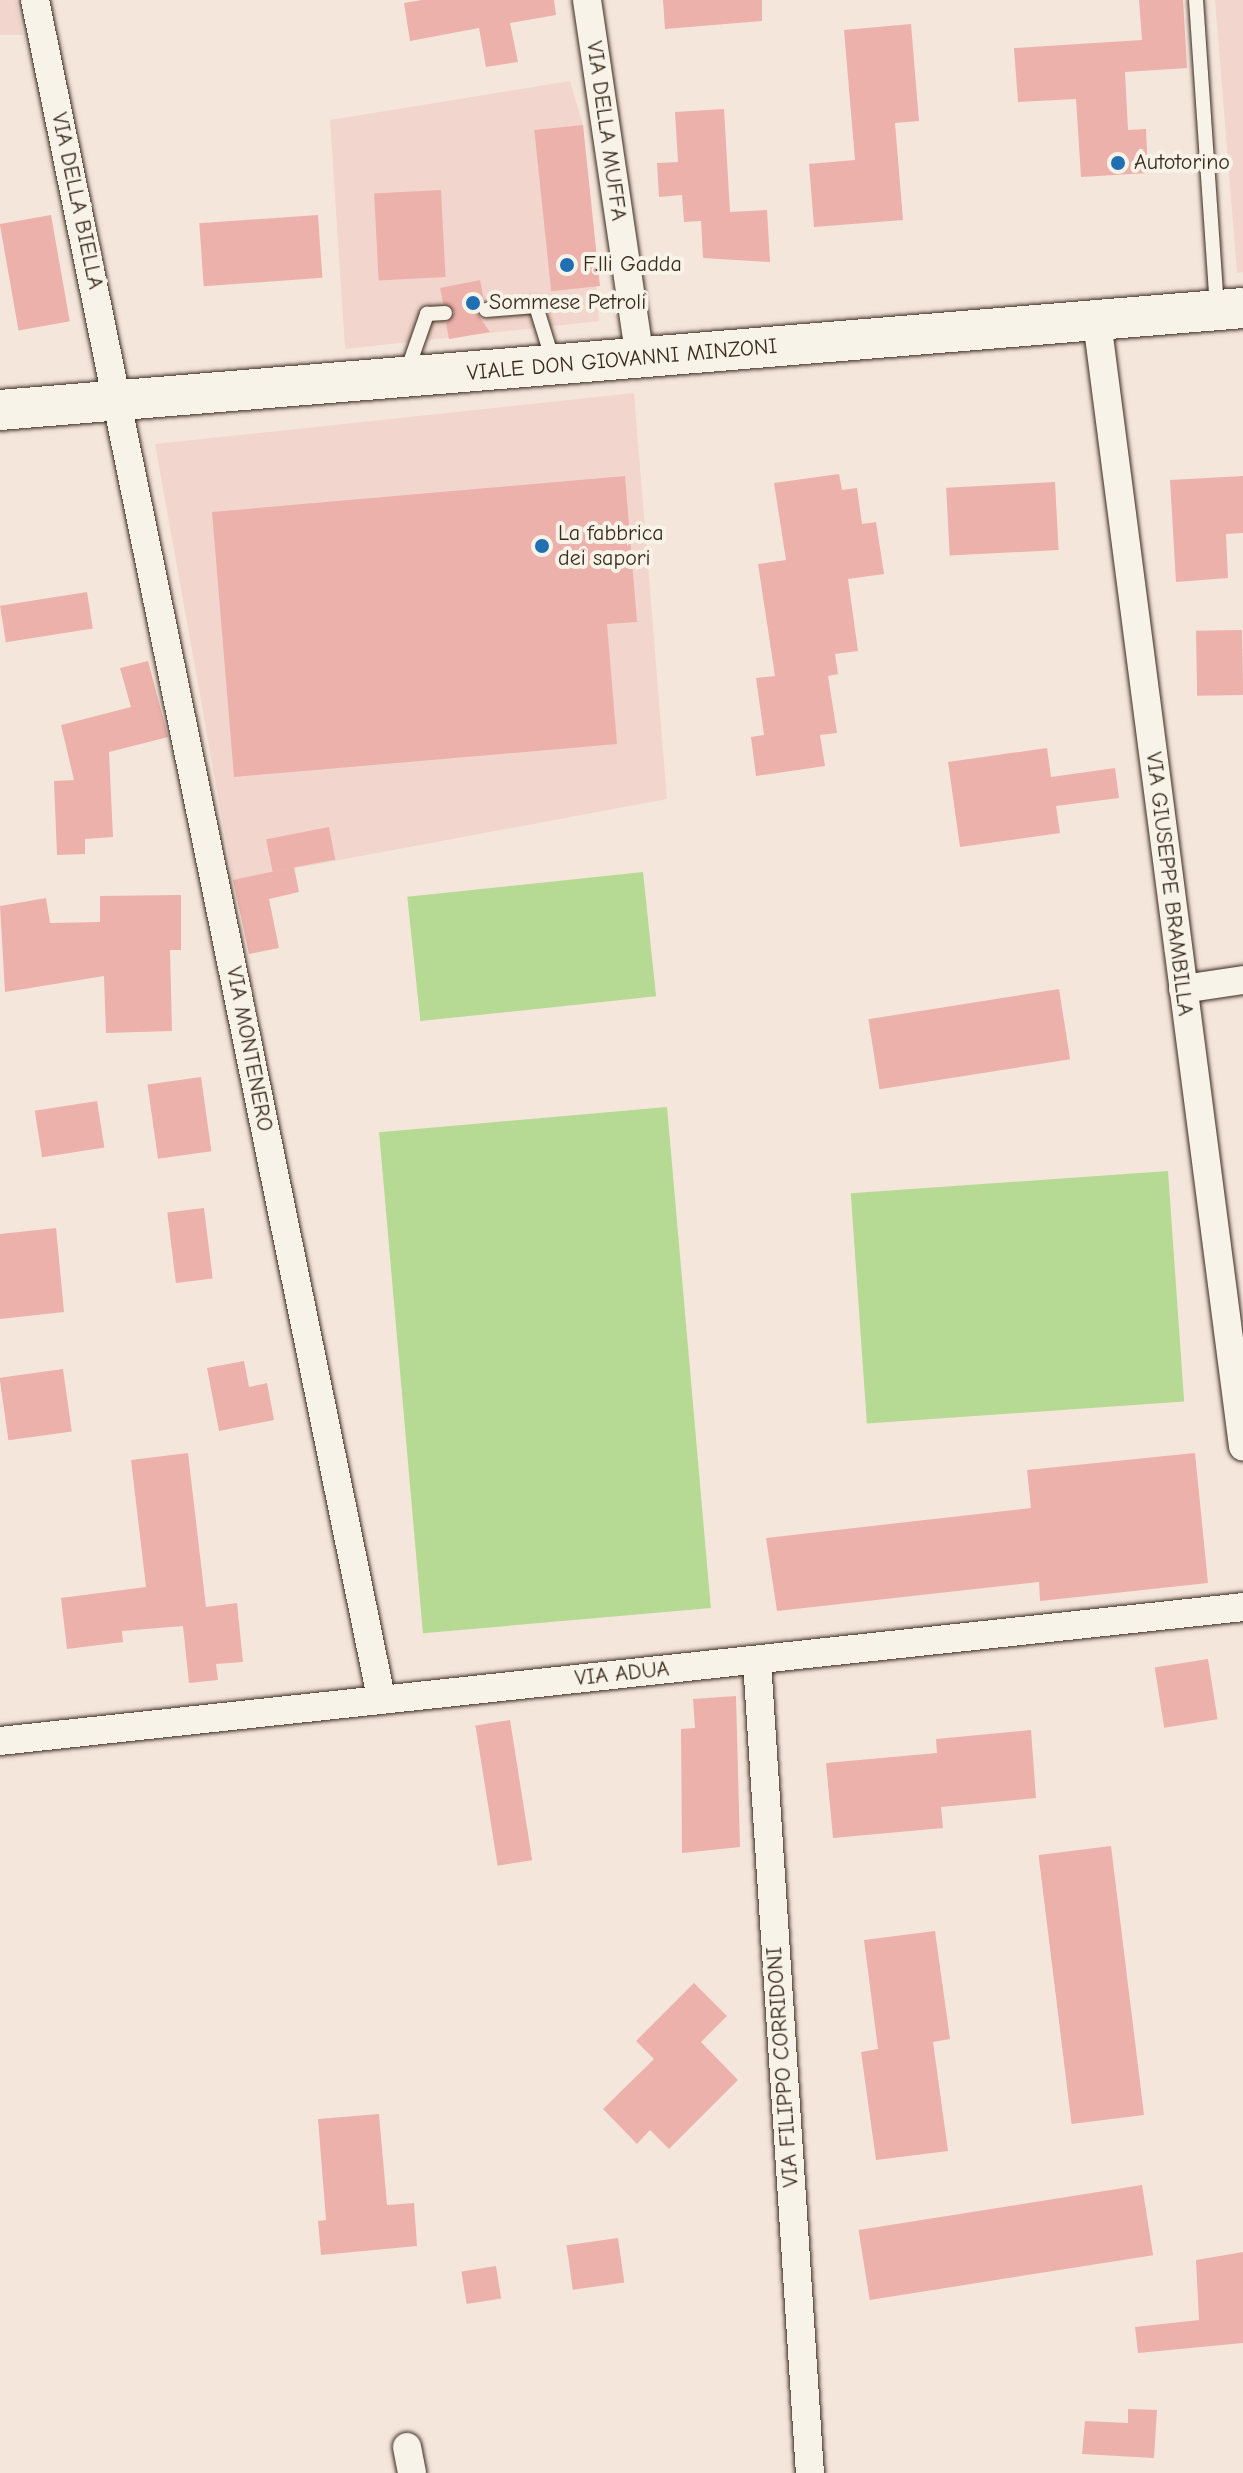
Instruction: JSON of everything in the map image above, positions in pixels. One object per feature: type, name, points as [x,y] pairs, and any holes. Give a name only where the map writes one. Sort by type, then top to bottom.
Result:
[{"type":"street","name":"VIA DELLA BIELLA","points":[[35,0],[118,401]]},
{"type":"street","name":"VIA DELLA MUFFA","points":[[587,0],[640,358]]},
{"type":"street","name":"VIALE DON GIOVANNI MINZONI","points":[[0,410],[1230,310]]},
{"type":"street","name":"VIA GIUSEPPE BRAMBILLA","points":[[1097,321],[1183,989],[1236,1346],[1243,1447]]},
{"type":"street","name":"VIA MONTENERO","points":[[118,401],[381,1697]]},
{"type":"street","points":[[1183,989],[1243,980]]},
{"type":"street","name":"VIA ADUA","points":[[0,1741],[381,1697],[757,1661],[1243,1607]]},
{"type":"street","name":"VIA FILIPPO CORRIDONI","points":[[757,1661],[810,2473]]},
{"type":"lane","points":[[1196,0],[1230,310]]},
{"type":"lane","points":[[486,310],[536,306],[554,365]]},
{"type":"lane","points":[[404,378],[427,314],[445,313]]},
{"type":"shaded area","points":[[0,0],[16,0],[23,35],[0,35]]},
{"type":"shaded area","points":[[1215,0],[1243,0],[1243,272],[1237,273]]},
{"type":"shaded area","points":[[570,81],[583,125],[599,321],[345,349],[330,120]]},
{"type":"shaded area","points":[[634,393],[667,799],[233,880],[155,444]]},
{"type":"green space","points":[[643,872],[656,996],[420,1021],[407,897]]},
{"type":"green space","points":[[667,1107],[711,1608],[423,1633],[379,1132]]},
{"type":"green space","points":[[1168,1171],[1184,1401],[867,1424],[851,1193]]},
{"type":"building","points":[[422,0],[554,0],[556,15],[510,23],[518,62],[486,67],[479,28],[410,41],[404,3]]},
{"type":"building","points":[[663,0],[762,0],[762,21],[665,29]]},
{"type":"building","points":[[1139,0],[1183,0],[1187,68],[1125,72],[1128,130],[1146,129],[1148,173],[1081,177],[1076,99],[1018,102],[1014,48],[1142,40]]},
{"type":"building","points":[[911,24],[919,121],[895,123],[903,220],[814,227],[809,164],[855,160],[844,30]]},
{"type":"building","points":[[724,109],[730,212],[767,210],[770,262],[703,258],[701,221],[684,222],[682,195],[659,197],[657,163],[678,162],[675,112]]},
{"type":"building","points":[[583,125],[600,286],[551,291],[534,130]]},
{"type":"building","points":[[441,190],[446,277],[379,280],[374,194]]},
{"type":"building","points":[[51,215],[70,321],[19,330],[0,224]]},
{"type":"building","points":[[318,215],[322,278],[204,286],[199,223]]},
{"type":"building","points":[[480,280],[484,300],[476,312],[490,332],[449,339],[446,323],[455,312],[443,303],[440,288]]},
{"type":"building","points":[[839,474],[842,490],[857,488],[862,524],[876,522],[884,574],[848,579],[858,651],[835,654],[838,674],[828,676],[837,733],[820,735],[825,766],[756,776],[751,737],[764,735],[756,678],[775,676],[758,564],[786,560],[774,483]]},
{"type":"building","points":[[625,476],[637,622],[607,624],[617,744],[234,777],[212,512]]},
{"type":"building","points":[[1243,476],[1243,533],[1226,534],[1228,578],[1176,582],[1170,480]]},
{"type":"building","points":[[1055,482],[1059,550],[950,556],[946,488]]},
{"type":"building","points":[[87,592],[93,629],[6,642],[0,606]]},
{"type":"building","points":[[1242,630],[1243,695],[1197,696],[1196,631]]},
{"type":"building","points":[[148,661],[168,737],[109,752],[113,837],[85,839],[85,854],[57,855],[54,781],[74,780],[61,725],[131,707],[120,668]]},
{"type":"building","points":[[1047,748],[1051,777],[1115,768],[1119,798],[1056,806],[1060,833],[960,847],[948,762]]},
{"type":"building","points":[[329,827],[335,859],[272,872],[266,839]]},
{"type":"building","points":[[294,867],[299,892],[269,899],[279,948],[249,954],[233,880]]},
{"type":"building","points":[[181,895],[181,950],[170,950],[172,1031],[106,1033],[104,976],[5,992],[0,906],[46,898],[50,923],[100,922],[100,896]]},
{"type":"building","points":[[1059,989],[1070,1059],[879,1089],[868,1019]]},
{"type":"building","points":[[201,1077],[211,1151],[158,1159],[148,1085]]},
{"type":"building","points":[[97,1101],[104,1147],[42,1157],[35,1111]]},
{"type":"building","points":[[204,1208],[213,1278],[176,1283],[167,1213]]},
{"type":"building","points":[[56,1228],[64,1312],[0,1319],[0,1234]]},
{"type":"building","points":[[244,1361],[249,1387],[267,1383],[274,1420],[219,1431],[207,1368]]},
{"type":"building","points":[[63,1369],[72,1431],[8,1440],[0,1378]]},
{"type":"building","points":[[188,1453],[206,1607],[237,1603],[243,1662],[216,1664],[218,1680],[189,1683],[183,1626],[122,1631],[123,1642],[67,1649],[61,1598],[146,1587],[131,1460]]},
{"type":"building","points":[[1195,1453],[1208,1583],[1040,1601],[1039,1582],[777,1611],[766,1538],[1031,1508],[1027,1470]]},
{"type":"building","points":[[1208,1659],[1218,1719],[1164,1728],[1155,1667]]},
{"type":"building","points":[[736,1696],[740,1847],[682,1853],[681,1729],[695,1728],[693,1699]]},
{"type":"building","points":[[510,1720],[532,1860],[498,1866],[475,1725]]},
{"type":"building","points":[[1031,1730],[1036,1798],[941,1807],[943,1828],[833,1838],[826,1763],[937,1753],[936,1739]]},
{"type":"building","points":[[1111,1846],[1144,2115],[1072,2124],[1039,1855]]},
{"type":"building","points":[[935,1931],[950,2039],[933,2042],[948,2151],[876,2160],[861,2052],[878,2049],[864,1940]]},
{"type":"building","points":[[694,1983],[727,2016],[701,2042],[738,2080],[669,2149],[650,2130],[637,2144],[603,2109],[654,2059],[636,2041]]},
{"type":"building","points":[[379,2114],[387,2205],[414,2203],[417,2246],[321,2255],[318,2221],[326,2220],[318,2119]]},
{"type":"building","points":[[1142,2185],[1153,2255],[870,2300],[859,2230]]},
{"type":"building","points":[[618,2238],[624,2283],[573,2290],[567,2245]]},
{"type":"building","points":[[1243,2252],[1243,2343],[1138,2353],[1135,2327],[1199,2320],[1196,2260]]},
{"type":"building","points":[[496,2266],[501,2299],[467,2304],[461,2271]]},
{"type":"building","points":[[1128,2409],[1157,2410],[1154,2458],[1082,2454],[1085,2421],[1128,2423]]},
{"type":"place","name":"Autotorino","points":[[1118,163]]},
{"type":"place","name":"F.lli Gadda","points":[[567,265]]},
{"type":"place","name":"Sommese Petroli","points":[[473,303]]},
{"type":"place","name":"La fabbrica dei sapori","points":[[542,546]]}]
